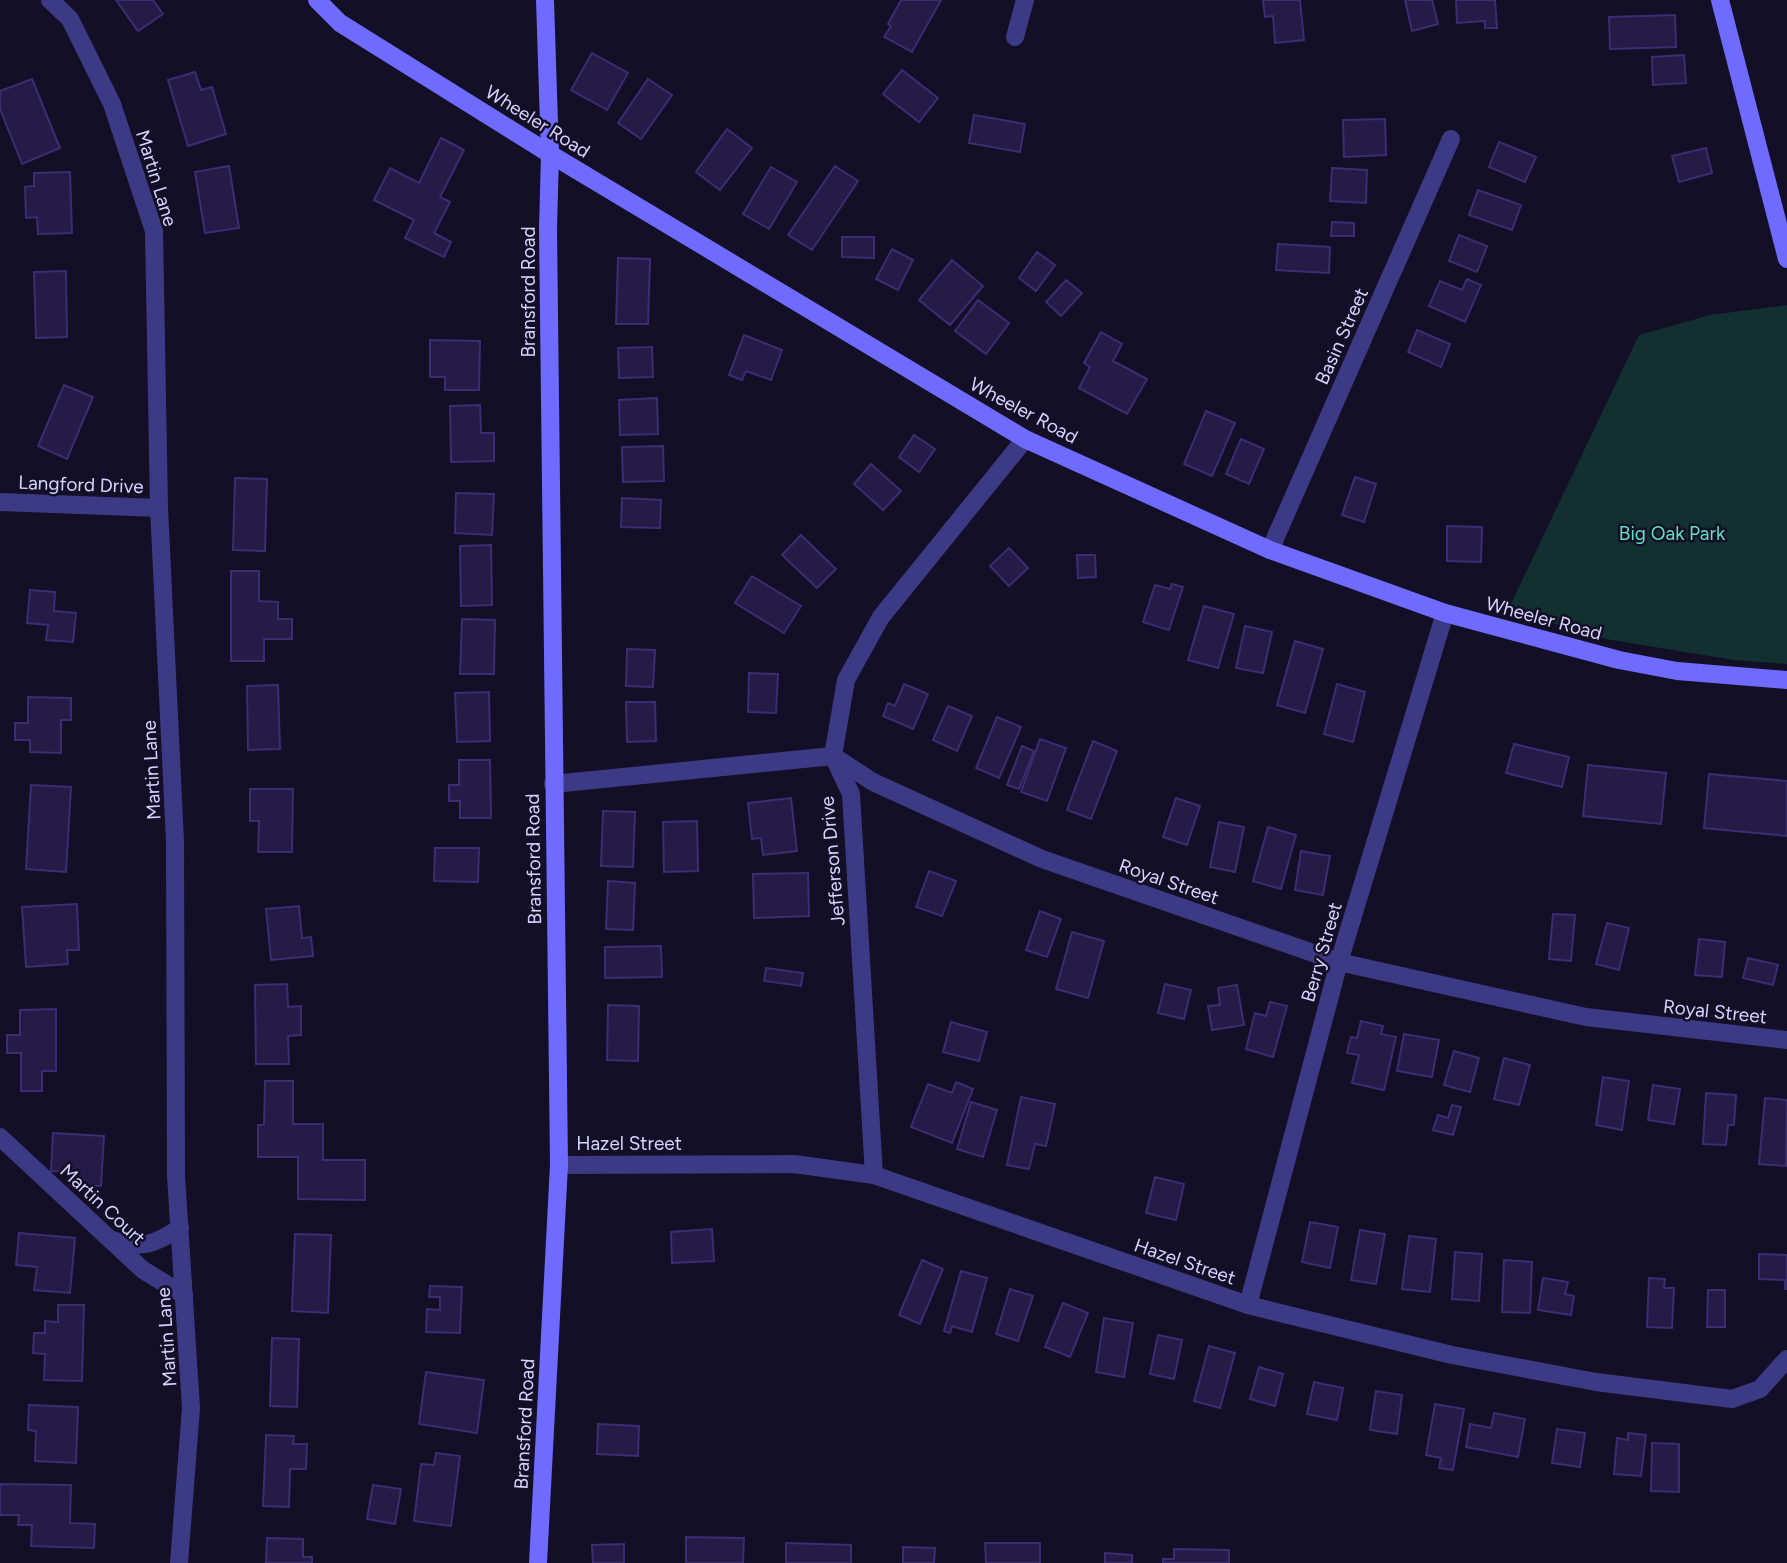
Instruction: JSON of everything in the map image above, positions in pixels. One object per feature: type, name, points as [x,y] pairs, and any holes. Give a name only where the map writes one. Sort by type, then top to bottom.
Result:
[{"type":"street","name":"Martin Lane","points":[[50,0],[70,19],[112,104],[154,231],[159,508],[175,841],[176,1162],[191,1408],[179,1563]]},
{"type":"street","name":"Wheeler Road","points":[[317,0],[340,23],[550,154],[1025,439],[1270,550],[1445,614],[1631,662],[1677,671],[1787,680]]},
{"type":"street","name":"Bransford Road","points":[[538,1563],[559,1165],[548,229],[550,154],[545,0]]},
{"type":"street","points":[[1015,37],[1025,0]]},
{"type":"street","points":[[1720,0],[1787,259]]},
{"type":"street","name":"Basin Street","points":[[1270,550],[1451,139]]},
{"type":"street","points":[[553,784],[833,756],[846,680],[881,617],[1025,439]]},
{"type":"street","name":"Langford Drive","points":[[0,502],[159,508]]},
{"type":"street","name":"Berry Street","points":[[1248,1305],[1339,962],[1445,614]]},
{"type":"street","name":"Royal Street","points":[[833,756],[873,782],[1042,859],[1339,962],[1586,1017],[1787,1040]]},
{"type":"street","name":"Jefferson Drive","points":[[833,756],[851,794],[874,1175]]},
{"type":"street","name":"Martin Court","points":[[0,1137],[143,1270],[184,1295]]},
{"type":"street","name":"Hazel Street","points":[[559,1165],[794,1164],[874,1175],[1248,1305],[1452,1355],[1596,1382],[1732,1399],[1760,1389],[1787,1359]]},
{"type":"street","points":[[111,1240],[140,1245],[159,1241],[180,1228]]},
{"type":"green space","name":"Big Oak Park","points":[[1787,305],[1787,664],[1734,660],[1606,639],[1508,610],[1639,335],[1710,315]]},
{"type":"building","points":[[116,0],[153,0],[163,14],[138,31]]},
{"type":"building","points":[[901,0],[941,0],[912,52],[884,37]]},
{"type":"building","points":[[1263,0],[1300,0],[1304,40],[1275,43],[1273,16],[1265,17]]},
{"type":"building","points":[[1405,0],[1432,0],[1438,24],[1412,31]]},
{"type":"building","points":[[1456,0],[1495,0],[1497,28],[1485,28],[1485,21],[1457,23]]},
{"type":"building","points":[[1675,15],[1676,47],[1610,49],[1609,17]]},
{"type":"building","points":[[592,53],[628,73],[607,110],[571,90]]},
{"type":"building","points":[[1684,55],[1686,83],[1653,85],[1652,57]]},
{"type":"building","points":[[902,70],[938,98],[919,122],[883,94]]},
{"type":"building","points":[[195,72],[201,90],[212,87],[226,134],[188,146],[168,80]]},
{"type":"building","points":[[32,79],[60,148],[22,164],[0,109],[0,91]]},
{"type":"building","points":[[648,79],[672,95],[641,139],[618,123]]},
{"type":"building","points":[[974,115],[1025,124],[1020,152],[969,143]]},
{"type":"building","points":[[1385,119],[1386,155],[1344,157],[1343,120]]},
{"type":"building","points":[[727,129],[752,148],[720,190],[696,172]]},
{"type":"building","points":[[441,138],[464,150],[440,197],[450,202],[434,233],[451,242],[444,257],[405,238],[414,220],[374,200],[390,168],[419,183]]},
{"type":"building","points":[[1499,142],[1536,157],[1525,182],[1489,167]]},
{"type":"building","points":[[1706,148],[1712,173],[1679,182],[1672,156]]},
{"type":"building","points":[[229,166],[239,228],[205,233],[195,172]]},
{"type":"building","points":[[835,166],[858,181],[812,250],[788,235]]},
{"type":"building","points":[[771,167],[797,182],[769,229],[743,214]]},
{"type":"building","points":[[1332,168],[1367,170],[1366,203],[1330,201]]},
{"type":"building","points":[[70,172],[72,233],[38,234],[37,217],[26,218],[25,187],[34,186],[34,173]]},
{"type":"building","points":[[1478,190],[1521,205],[1512,230],[1469,215]]},
{"type":"building","points":[[1332,222],[1354,223],[1354,236],[1331,236]]},
{"type":"building","points":[[1459,235],[1487,246],[1477,272],[1449,261]]},
{"type":"building","points":[[842,237],[874,237],[874,258],[842,257]]},
{"type":"building","points":[[1278,244],[1330,247],[1329,273],[1276,270]]},
{"type":"building","points":[[892,249],[913,260],[898,290],[876,279]]},
{"type":"building","points":[[1037,252],[1055,265],[1036,291],[1019,278]]},
{"type":"building","points":[[618,258],[650,259],[648,324],[616,324]]},
{"type":"building","points":[[952,260],[983,286],[950,325],[919,300]]},
{"type":"building","points":[[66,271],[67,337],[36,338],[34,272]]},
{"type":"building","points":[[1467,279],[1481,285],[1465,322],[1429,306],[1440,281],[1462,290]]},
{"type":"building","points":[[1066,280],[1082,293],[1061,316],[1046,302]]},
{"type":"building","points":[[978,300],[1009,323],[986,354],[955,331]]},
{"type":"building","points":[[1417,330],[1450,344],[1441,367],[1408,352]]},
{"type":"building","points":[[1101,332],[1122,344],[1113,361],[1147,379],[1127,414],[1079,388],[1090,367],[1084,363]]},
{"type":"building","points":[[744,335],[782,350],[771,380],[746,371],[742,380],[729,375]]},
{"type":"building","points":[[430,340],[480,341],[479,390],[445,390],[445,377],[430,377]]},
{"type":"building","points":[[652,347],[653,377],[619,378],[618,348]]},
{"type":"building","points":[[64,385],[93,397],[67,459],[38,446]]},
{"type":"building","points":[[657,398],[658,434],[620,435],[619,400]]},
{"type":"building","points":[[480,405],[481,433],[494,433],[494,461],[451,462],[450,406]]},
{"type":"building","points":[[1206,411],[1235,423],[1212,476],[1184,464]]},
{"type":"building","points":[[914,435],[935,449],[919,472],[899,457]]},
{"type":"building","points":[[1241,439],[1264,449],[1249,484],[1226,474]]},
{"type":"building","points":[[663,446],[664,481],[623,482],[622,447]]},
{"type":"building","points":[[871,464],[901,491],[883,510],[854,484]]},
{"type":"building","points":[[1355,477],[1376,484],[1364,522],[1342,515]]},
{"type":"building","points":[[235,478],[267,479],[265,551],[233,550]]},
{"type":"building","points":[[456,493],[494,494],[492,535],[455,533]]},
{"type":"building","points":[[622,498],[661,500],[660,528],[621,527]]},
{"type":"building","points":[[1447,526],[1482,527],[1481,562],[1447,561]]},
{"type":"building","points":[[801,535],[836,569],[817,588],[782,555]]},
{"type":"building","points":[[491,545],[492,605],[461,606],[460,546]]},
{"type":"building","points":[[1009,548],[1028,568],[1009,586],[990,566]]},
{"type":"building","points":[[1077,555],[1095,555],[1096,577],[1078,578]]},
{"type":"building","points":[[231,571],[259,571],[259,601],[278,602],[278,619],[292,619],[292,639],[264,639],[264,661],[231,661]]},
{"type":"building","points":[[752,576],[801,606],[784,633],[735,603]]},
{"type":"building","points":[[1172,584],[1183,587],[1169,630],[1143,622],[1155,585],[1170,589]]},
{"type":"building","points":[[30,590],[55,592],[54,611],[76,613],[73,642],[46,640],[48,625],[27,623]]},
{"type":"building","points":[[1204,606],[1234,614],[1218,668],[1188,660]]},
{"type":"building","points":[[462,619],[495,620],[494,674],[460,674]]},
{"type":"building","points":[[1245,626],[1272,632],[1263,673],[1236,668]]},
{"type":"building","points":[[1295,641],[1323,649],[1305,713],[1277,705]]},
{"type":"building","points":[[627,649],[655,650],[653,687],[626,686]]},
{"type":"building","points":[[749,673],[778,674],[776,713],[748,712]]},
{"type":"building","points":[[904,684],[928,694],[913,729],[883,716],[888,703],[895,706]]},
{"type":"building","points":[[1337,684],[1365,692],[1353,742],[1324,734]]},
{"type":"building","points":[[278,685],[280,749],[248,750],[247,686]]},
{"type":"building","points":[[489,692],[490,741],[457,742],[455,693]]},
{"type":"building","points":[[28,697],[71,698],[71,720],[61,720],[61,753],[30,752],[30,740],[15,740],[15,723],[28,723]]},
{"type":"building","points":[[626,702],[655,702],[656,741],[627,742]]},
{"type":"building","points":[[948,706],[972,716],[957,751],[933,740]]},
{"type":"building","points":[[997,717],[1021,727],[999,778],[976,768]]},
{"type":"building","points":[[1040,739],[1066,748],[1047,801],[1021,792]]},
{"type":"building","points":[[1093,741],[1117,751],[1091,819],[1067,810]]},
{"type":"building","points":[[1514,744],[1569,757],[1562,787],[1506,773]]},
{"type":"building","points":[[1022,746],[1034,751],[1019,789],[1007,785]]},
{"type":"building","points":[[459,760],[490,760],[491,818],[460,818],[460,801],[449,801],[449,785],[459,785]]},
{"type":"building","points":[[1588,765],[1666,773],[1661,824],[1583,816]]},
{"type":"building","points":[[1709,774],[1787,781],[1787,836],[1704,828]]},
{"type":"building","points":[[31,785],[71,787],[66,872],[26,869]]},
{"type":"building","points":[[250,789],[293,789],[292,852],[258,852],[259,821],[250,821]]},
{"type":"building","points":[[791,798],[797,851],[763,855],[761,838],[752,839],[748,803]]},
{"type":"building","points":[[1176,798],[1200,806],[1187,845],[1163,837]]},
{"type":"building","points":[[603,811],[635,812],[633,867],[601,866]]},
{"type":"building","points":[[697,821],[698,871],[664,872],[663,822]]},
{"type":"building","points":[[1219,822],[1244,827],[1235,872],[1210,867]]},
{"type":"building","points":[[1268,827],[1296,835],[1281,889],[1253,881]]},
{"type":"building","points":[[435,848],[479,848],[478,882],[434,881]]},
{"type":"building","points":[[1301,851],[1330,856],[1323,895],[1295,890]]},
{"type":"building","points":[[929,871],[956,881],[942,916],[916,907]]},
{"type":"building","points":[[808,873],[809,916],[754,918],[753,874]]},
{"type":"building","points":[[608,881],[635,883],[633,930],[606,929]]},
{"type":"building","points":[[77,904],[79,950],[67,950],[68,964],[26,967],[22,907]]},
{"type":"building","points":[[299,906],[302,938],[311,937],[313,956],[271,960],[266,909]]},
{"type":"building","points":[[1040,911],[1061,919],[1047,957],[1026,950]]},
{"type":"building","points":[[1553,914],[1575,915],[1571,961],[1549,959]]},
{"type":"building","points":[[1607,923],[1629,928],[1619,970],[1596,964]]},
{"type":"building","points":[[1072,932],[1104,941],[1088,998],[1056,989]]},
{"type":"building","points":[[1699,939],[1725,942],[1722,977],[1695,975]]},
{"type":"building","points":[[661,946],[662,977],[605,978],[605,947]]},
{"type":"building","points":[[1748,958],[1778,965],[1773,985],[1743,978]]},
{"type":"building","points":[[766,968],[803,973],[801,986],[764,981]]},
{"type":"building","points":[[287,984],[288,1007],[301,1006],[301,1035],[288,1036],[289,1064],[256,1064],[255,985]]},
{"type":"building","points":[[1165,984],[1191,990],[1184,1019],[1158,1013]]},
{"type":"building","points":[[1237,985],[1244,1025],[1212,1030],[1208,1006],[1220,1005],[1218,988]]},
{"type":"building","points":[[1270,1002],[1287,1006],[1273,1057],[1246,1049],[1255,1013],[1266,1016]]},
{"type":"building","points":[[608,1005],[639,1006],[638,1061],[607,1060]]},
{"type":"building","points":[[56,1009],[56,1071],[42,1071],[42,1091],[21,1091],[21,1053],[7,1053],[7,1035],[20,1035],[20,1010]]},
{"type":"building","points":[[1361,1021],[1383,1026],[1381,1034],[1396,1037],[1384,1090],[1352,1083],[1359,1055],[1347,1053],[1351,1037],[1357,1038]]},
{"type":"building","points":[[951,1022],[987,1032],[979,1061],[943,1052]]},
{"type":"building","points":[[1404,1034],[1439,1040],[1432,1077],[1397,1071]]},
{"type":"building","points":[[1454,1051],[1479,1058],[1470,1092],[1444,1085]]},
{"type":"building","points":[[1504,1058],[1530,1065],[1519,1105],[1494,1099]]},
{"type":"building","points":[[1603,1077],[1629,1081],[1622,1130],[1596,1125]]},
{"type":"building","points":[[265,1081],[293,1081],[293,1124],[323,1124],[323,1160],[365,1160],[365,1200],[298,1199],[298,1157],[258,1157],[258,1125],[264,1125]]},
{"type":"building","points":[[956,1082],[973,1089],[952,1143],[911,1127],[928,1084],[952,1093]]},
{"type":"building","points":[[1653,1085],[1680,1089],[1674,1124],[1648,1120]]},
{"type":"building","points":[[1706,1093],[1736,1095],[1734,1125],[1728,1125],[1726,1145],[1703,1144]]},
{"type":"building","points":[[1021,1097],[1055,1104],[1046,1146],[1035,1144],[1029,1169],[1007,1165]]},
{"type":"building","points":[[1765,1098],[1787,1100],[1786,1166],[1759,1164]]},
{"type":"building","points":[[971,1102],[997,1110],[983,1157],[957,1149]]},
{"type":"building","points":[[1452,1105],[1461,1107],[1453,1135],[1433,1130],[1438,1115],[1448,1118]]},
{"type":"building","points":[[53,1133],[104,1136],[101,1186],[70,1185],[71,1172],[51,1171]]},
{"type":"building","points":[[1155,1177],[1184,1184],[1176,1220],[1146,1213]]},
{"type":"building","points":[[1310,1222],[1338,1227],[1330,1268],[1302,1262]]},
{"type":"building","points":[[712,1229],[714,1261],[672,1263],[671,1232]]},
{"type":"building","points":[[1360,1230],[1385,1234],[1376,1284],[1351,1280]]},
{"type":"building","points":[[19,1233],[75,1238],[70,1293],[34,1290],[37,1267],[16,1265]]},
{"type":"building","points":[[295,1234],[331,1235],[328,1313],[292,1311]]},
{"type":"building","points":[[1409,1236],[1436,1239],[1430,1292],[1402,1289]]},
{"type":"building","points":[[1455,1252],[1482,1254],[1479,1301],[1452,1299]]},
{"type":"building","points":[[1759,1254],[1787,1255],[1787,1289],[1785,1280],[1759,1279]]},
{"type":"building","points":[[922,1260],[943,1269],[920,1324],[899,1315]]},
{"type":"building","points":[[1504,1260],[1532,1262],[1530,1313],[1502,1312]]},
{"type":"building","points":[[961,1271],[987,1278],[972,1332],[952,1326],[950,1333],[944,1331]]},
{"type":"building","points":[[1543,1278],[1568,1282],[1565,1294],[1574,1296],[1571,1315],[1538,1310]]},
{"type":"building","points":[[1649,1278],[1665,1279],[1664,1288],[1674,1288],[1672,1328],[1647,1327]]},
{"type":"building","points":[[430,1286],[462,1287],[460,1333],[426,1332],[427,1309],[440,1310],[440,1297],[429,1297]]},
{"type":"building","points":[[1010,1289],[1033,1296],[1018,1341],[996,1334]]},
{"type":"building","points":[[1708,1290],[1725,1290],[1725,1327],[1707,1327]]},
{"type":"building","points":[[1063,1303],[1088,1313],[1070,1357],[1045,1347]]},
{"type":"building","points":[[58,1305],[84,1305],[82,1381],[44,1380],[45,1354],[33,1353],[34,1333],[45,1333],[45,1321],[58,1322]]},
{"type":"building","points":[[1104,1318],[1133,1323],[1124,1377],[1096,1372]]},
{"type":"building","points":[[1158,1335],[1182,1340],[1174,1379],[1150,1374]]},
{"type":"building","points":[[272,1338],[299,1339],[297,1407],[270,1406]]},
{"type":"building","points":[[1209,1346],[1235,1353],[1220,1408],[1194,1401]]},
{"type":"building","points":[[1259,1367],[1283,1374],[1275,1406],[1250,1399]]},
{"type":"building","points":[[426,1372],[484,1380],[477,1433],[419,1424]]},
{"type":"building","points":[[1314,1382],[1343,1388],[1337,1420],[1307,1414]]},
{"type":"building","points":[[1376,1391],[1402,1395],[1397,1434],[1370,1430]]},
{"type":"building","points":[[1435,1404],[1464,1409],[1453,1470],[1439,1468],[1441,1458],[1426,1455]]},
{"type":"building","points":[[29,1405],[78,1407],[76,1463],[35,1461],[36,1431],[28,1430]]},
{"type":"building","points":[[1494,1413],[1525,1419],[1518,1457],[1466,1447],[1470,1424],[1491,1428]]},
{"type":"building","points":[[598,1424],[639,1426],[638,1456],[597,1454]]},
{"type":"building","points":[[1557,1429],[1585,1433],[1580,1467],[1552,1463]]},
{"type":"building","points":[[1628,1433],[1646,1435],[1641,1476],[1614,1474],[1617,1438],[1628,1440]]},
{"type":"building","points":[[266,1435],[294,1436],[293,1444],[307,1444],[306,1469],[290,1469],[289,1507],[263,1506]]},
{"type":"building","points":[[1652,1443],[1679,1444],[1679,1492],[1651,1491]]},
{"type":"building","points":[[436,1453],[460,1456],[451,1526],[414,1521],[421,1464],[434,1465]]},
{"type":"building","points":[[0,1484],[71,1485],[70,1523],[95,1524],[94,1548],[31,1546],[32,1525],[18,1525],[19,1515],[0,1515]]},
{"type":"building","points":[[373,1485],[401,1489],[395,1524],[367,1519]]},
{"type":"building","points":[[686,1537],[744,1538],[743,1563],[686,1563]]},
{"type":"building","points":[[267,1538],[303,1539],[303,1557],[312,1557],[312,1563],[266,1563]]},
{"type":"building","points":[[786,1543],[851,1545],[851,1563],[786,1563]]},
{"type":"building","points":[[985,1543],[1040,1543],[1040,1563],[986,1563]]},
{"type":"building","points":[[624,1544],[624,1563],[593,1563],[592,1545]]},
{"type":"building","points":[[903,1547],[935,1548],[934,1563],[903,1563]]},
{"type":"building","points":[[1174,1549],[1229,1550],[1229,1563],[1163,1563],[1163,1559],[1174,1559]]},
{"type":"building","points":[[1105,1553],[1132,1555],[1132,1563],[1105,1563]]}]
